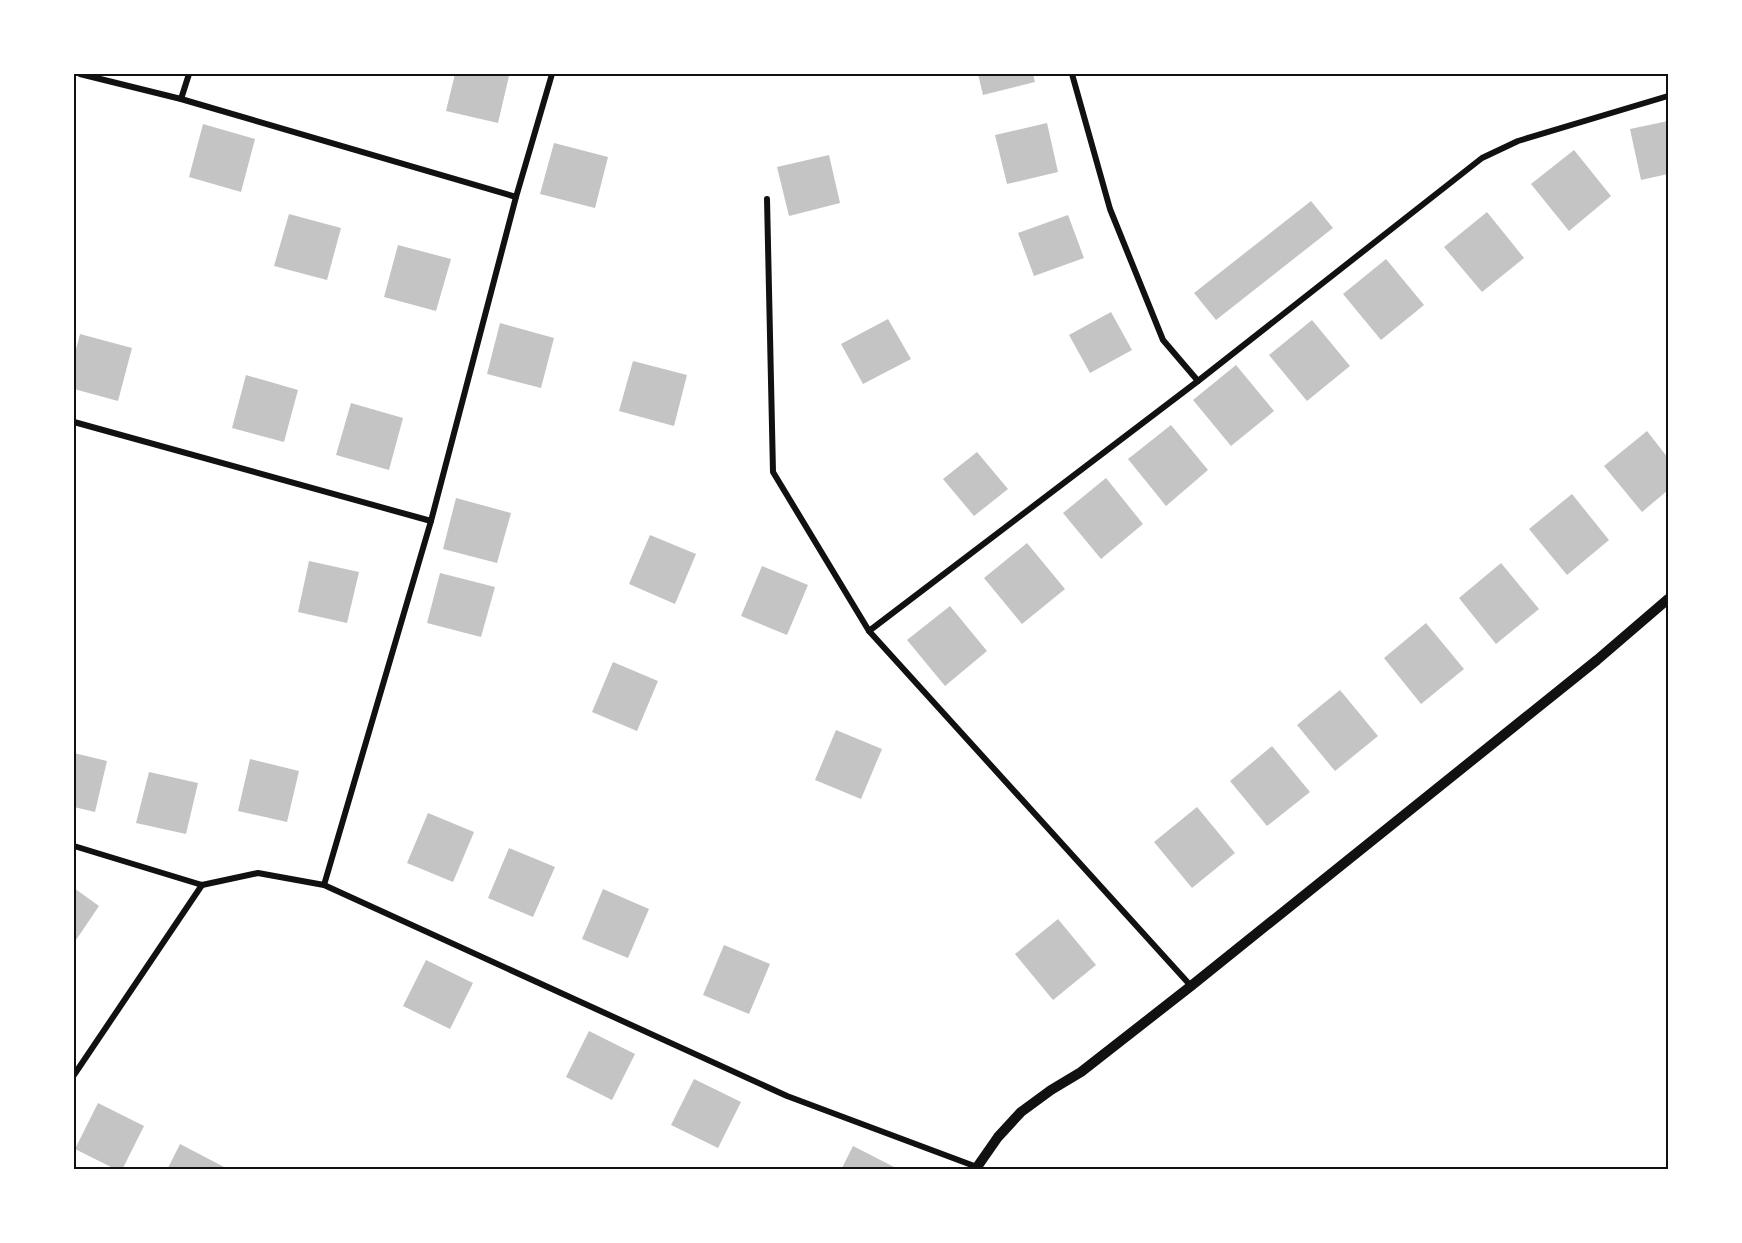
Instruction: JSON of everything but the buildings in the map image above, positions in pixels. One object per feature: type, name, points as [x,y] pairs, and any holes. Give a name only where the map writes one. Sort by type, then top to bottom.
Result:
[{"type":"street","points":[[80,74],[181,99],[516,197]]},
{"type":"street","points":[[181,99],[189,74]]},
{"type":"street","points":[[324,885],[431,521],[516,197],[552,74]]},
{"type":"street","points":[[1072,74],[1110,209],[1163,340],[1198,381]]},
{"type":"street","points":[[869,631],[1198,381],[1482,158],[1518,141],[1668,96]]},
{"type":"street","points":[[767,199],[773,472],[869,631],[1191,986]]},
{"type":"street","points":[[74,422],[431,521]]},
{"type":"street","points":[[74,846],[202,885],[258,873],[324,885],[787,1096],[976,1168],[998,1137],[1022,1112],[1051,1090],[1081,1072],[1191,986],[1597,660],[1668,599]]},
{"type":"street","points":[[74,1075],[202,885]]}]
